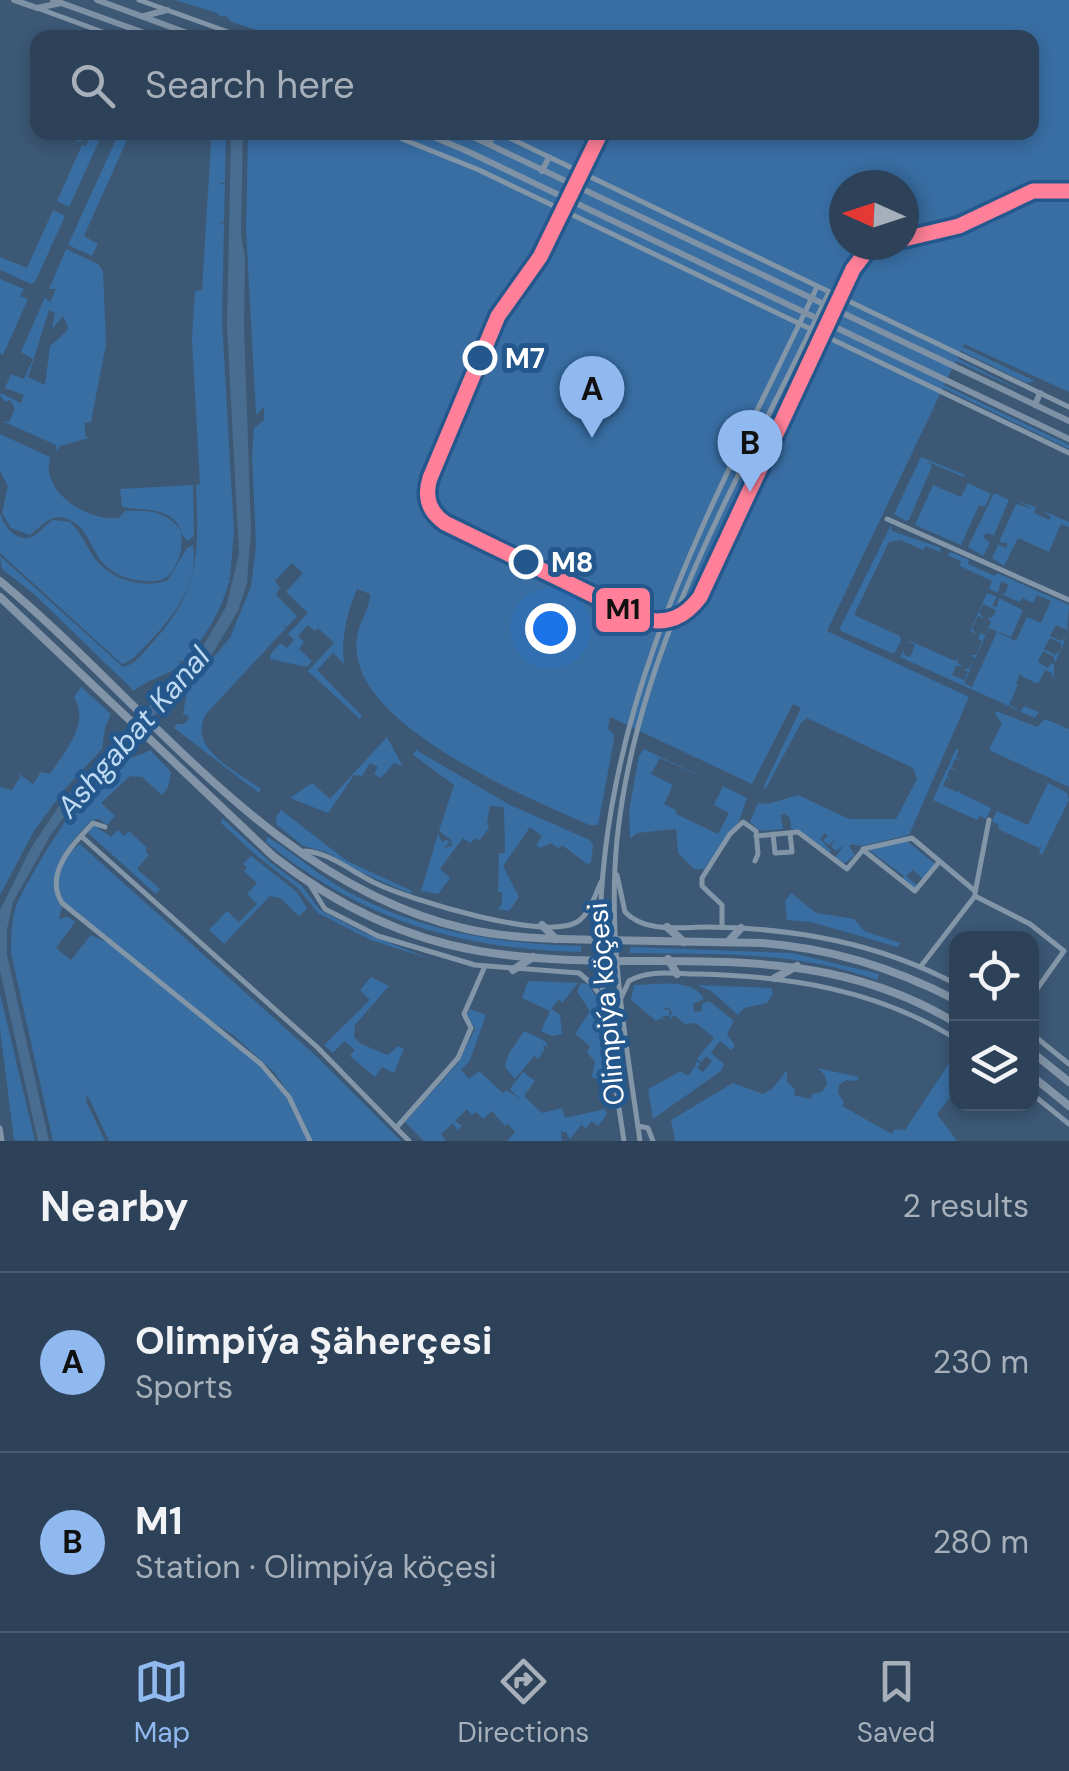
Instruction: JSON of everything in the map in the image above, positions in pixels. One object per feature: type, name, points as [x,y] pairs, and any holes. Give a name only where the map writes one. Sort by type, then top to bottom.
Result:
[{"type":"main road","points":[[14,0],[38,8],[58,2],[137,30]]},
{"type":"main road","points":[[97,0],[181,30]]},
{"type":"main road","points":[[144,16],[167,10]]},
{"type":"main road","points":[[126,26],[128,30]]},
{"type":"main road","points":[[441,140],[1069,439]]},
{"type":"main road","points":[[480,140],[1069,421]]},
{"type":"main road","points":[[488,144],[491,140]]},
{"type":"main road","points":[[542,171],[548,159]]},
{"type":"main road","points":[[1034,405],[1040,393]]},
{"type":"main road","points":[[0,580],[258,820],[356,889],[406,911],[480,932],[556,939],[789,946],[838,955],[902,975],[949,997]]},
{"type":"main road","points":[[0,597],[246,833],[309,882],[363,913],[415,934],[475,950],[533,957],[798,966],[878,986],[952,1021]]},
{"type":"main road","points":[[246,833],[258,820]]},
{"type":"main road","points":[[542,925],[556,939]]},
{"type":"main road","points":[[667,927],[684,942]]},
{"type":"main road","points":[[728,942],[740,928]]},
{"type":"main road","points":[[512,970],[533,957]]},
{"type":"main road","points":[[668,959],[677,974]]},
{"type":"main road","points":[[775,978],[798,966]]},
{"type":"main road","points":[[1039,1058],[1069,1082]]},
{"type":"main road","points":[[1039,1082],[1069,1106]]},
{"type":"street","points":[[139,0],[223,30]]},
{"type":"street","points":[[38,8],[98,30]]},
{"type":"street","points":[[404,140],[479,170],[1069,453]]},
{"type":"street","points":[[511,140],[1069,407]]},
{"type":"street","name":"Olimpiýa köçesi","points":[[624,1141],[600,958],[602,879],[616,776],[654,640],[692,547],[817,287]]},
{"type":"street","name":"Olimpiýa köçesi","points":[[640,1141],[614,940],[616,863],[626,779],[664,646],[702,552],[829,292]]},
{"type":"street","points":[[857,352],[881,348]]},
{"type":"street","points":[[931,372],[940,392]]},
{"type":"street","points":[[887,519],[1069,600]]},
{"type":"street","points":[[920,968],[975,893],[989,820]]},
{"type":"street","points":[[722,927],[722,905],[702,886],[702,878],[730,834],[743,822],[754,828],[756,862]]},
{"type":"street","points":[[105,827],[93,823],[55,877],[55,891],[62,903],[261,1064],[289,1097],[310,1141]]},
{"type":"street","points":[[756,836],[790,832],[804,836],[846,869],[863,850],[912,838],[975,893],[1039,931]]},
{"type":"street","points":[[774,834],[775,853],[792,852],[790,832]]},
{"type":"street","points":[[81,836],[318,1047],[409,1141]]},
{"type":"street","points":[[863,850],[915,891],[938,862]]},
{"type":"street","points":[[298,851],[323,854],[382,887],[438,907],[481,918],[542,925],[574,923],[588,911],[602,879]]},
{"type":"street","name":"Olimpiýa köçesi","points":[[616,863],[625,912],[636,920],[667,927]]},
{"type":"street","points":[[309,882],[320,905],[349,922],[420,951],[512,970]]},
{"type":"street","points":[[667,927],[740,928],[832,939],[949,981]]},
{"type":"street","points":[[1039,931],[1065,952],[1039,987]]},
{"type":"street","points":[[396,1128],[461,1054],[472,1028],[464,1014],[485,966]]},
{"type":"street","name":"Olimpiýa köçesi","points":[[512,970],[570,972],[588,979],[606,1004]]},
{"type":"street","points":[[620,1000],[624,986],[635,977],[677,974],[775,978],[873,1000],[949,1035]]},
{"type":"street","points":[[1039,1040],[1069,1064]]},
{"type":"street","points":[[1039,1100],[1069,1124]]},
{"type":"street","points":[[638,1126],[648,1128],[654,1141]]},
{"type":"street","points":[[0,1128],[2,1141]]},
{"type":"shaded area","points":[[175,0],[1069,0],[1069,392],[964,344],[963,347],[1035,381],[1027,383],[961,351],[957,358],[1030,395],[956,361],[944,385],[1069,445],[1069,449],[943,388],[827,631],[969,697],[909,835],[861,846],[852,844],[849,846],[855,855],[845,863],[835,858],[844,845],[836,851],[831,846],[836,838],[829,845],[823,841],[828,835],[825,833],[820,839],[829,853],[801,831],[791,829],[790,818],[785,814],[781,815],[783,829],[761,831],[750,822],[758,803],[798,795],[849,819],[896,819],[917,779],[913,768],[807,718],[765,790],[801,708],[793,704],[752,784],[610,717],[608,729],[614,740],[598,825],[562,813],[492,780],[421,737],[370,687],[356,648],[370,594],[357,589],[353,598],[344,635],[344,664],[333,653],[317,670],[362,716],[360,719],[308,671],[334,643],[318,628],[315,631],[308,625],[298,636],[304,642],[299,649],[312,661],[307,667],[270,659],[280,643],[287,648],[294,640],[288,634],[308,613],[286,592],[303,573],[292,563],[275,581],[280,587],[276,595],[297,616],[287,627],[281,623],[286,628],[206,714],[202,727],[209,749],[261,789],[259,793],[174,728],[189,718],[183,716],[187,688],[230,638],[251,586],[256,546],[252,455],[254,428],[264,420],[264,407],[256,415],[246,229],[248,140],[1039,140],[1039,30],[256,30],[232,22],[225,15],[221,17]]},
{"type":"shaded area","points":[[116,140],[127,140],[84,236],[98,244],[92,256],[68,245]]},
{"type":"shaded area","points":[[226,140],[225,182],[220,184],[225,184],[224,221],[219,224],[224,223],[222,322],[234,531],[230,578],[225,578],[230,579],[211,624],[182,662],[177,660],[181,664],[134,691],[34,594],[2,569],[0,556],[123,667],[142,654],[180,606],[196,551],[196,485],[200,484],[192,338],[195,291],[202,290],[211,142]]},
{"type":"shaded area","points":[[99,141],[69,207],[57,201],[82,145]]},
{"type":"shaded area","points":[[53,210],[65,216],[35,282],[31,284],[0,270],[0,257],[27,268]]},
{"type":"shaded area","points":[[66,249],[98,264],[103,271],[106,344],[91,422],[85,423],[85,436],[89,438],[60,446],[57,452],[56,445],[2,421],[9,422],[15,409],[10,400],[6,402],[0,396],[1,393],[21,403],[24,395],[5,388],[11,374],[24,379],[33,359],[21,352],[45,297],[50,303],[56,289],[49,289]],"holes":[[[49,310],[55,313],[52,329],[63,316],[68,326],[50,346],[45,385],[28,377]]]},
{"type":"shaded area","points":[[0,279],[24,289],[20,296],[28,299],[3,355],[0,353]]},
{"type":"shaded area","points":[[0,434],[50,457],[52,482],[59,493],[94,515],[119,518],[125,511],[150,512],[171,520],[182,532],[172,518],[165,514],[122,507],[120,489],[193,485],[194,536],[187,541],[181,533],[180,552],[170,574],[161,580],[126,578],[103,563],[79,526],[64,518],[48,521],[30,535],[11,528],[2,513],[8,486],[0,471]]},
{"type":"shaded area","points":[[921,457],[965,475],[926,461],[932,466],[906,521],[894,514]]},
{"type":"shaded area","points":[[968,483],[991,494],[985,507],[979,505],[961,545],[915,525],[933,485],[961,497]]},
{"type":"shaded area","points":[[994,493],[1009,500],[994,535],[985,533],[984,538],[990,543],[983,556],[968,547]]},
{"type":"shaded area","points":[[1018,501],[1036,507],[1034,513],[1049,520],[1051,517],[1041,510],[1069,522],[1069,527],[1061,524],[1049,552],[1018,538],[1004,566],[992,558],[998,545],[1006,548],[1008,543],[999,542],[1016,504],[1033,509]]},
{"type":"shaded area","points":[[0,513],[8,528],[21,538],[35,536],[53,520],[70,522],[100,564],[137,583],[168,580],[187,548],[193,545],[188,587],[166,623],[136,656],[122,664],[0,553]]},
{"type":"shaded area","points":[[891,525],[892,531],[941,548],[940,552],[926,546],[923,550],[901,540],[889,542],[854,615],[900,636],[894,654],[839,630]]},
{"type":"shaded area","points":[[951,552],[969,560],[968,564],[1069,605],[1067,636],[1067,630],[1056,625],[1050,636],[1061,641],[1066,638],[1061,650],[1061,643],[1050,638],[1044,649],[1055,655],[1060,651],[1055,663],[1054,657],[1043,651],[1038,662],[1048,668],[1054,664],[1054,680],[1052,673],[1045,670],[1038,684],[1021,676],[1021,672],[1009,705],[1021,711],[1024,706],[1039,712],[1035,718],[900,657],[904,650],[904,655],[910,657],[915,645],[910,642],[905,646],[910,641],[955,661],[958,658],[957,663],[963,666],[956,666],[952,675],[964,680],[968,672],[964,669],[970,668],[975,658],[970,655],[976,655],[982,641],[978,639],[980,633],[985,635],[991,622],[987,617],[992,618],[996,610],[983,604],[979,613],[984,618],[978,616],[972,629],[977,634],[970,631],[987,593],[997,597],[992,606],[997,607],[999,598],[1023,610],[1011,637],[989,628],[964,683],[972,687],[997,632],[1016,641],[1027,617],[1041,623],[1051,601],[1037,595],[1033,603],[1023,598],[1019,602],[1001,594],[1009,585],[1001,581],[998,593],[989,589],[992,581],[960,566],[961,561],[947,555]]},
{"type":"shaded area","points":[[81,687],[111,714],[102,749],[64,790],[34,831],[0,895],[0,787],[12,790],[20,777],[17,773],[33,784],[41,772],[50,774],[78,726],[74,697]]},
{"type":"shaded area","points":[[996,711],[1037,727],[1045,719],[1069,729],[1069,787],[989,750],[1002,723]]},
{"type":"shaded area","points":[[387,737],[403,767],[394,763],[381,778],[374,774],[378,767],[370,763],[362,776],[354,775],[328,813],[290,798],[312,783],[330,799]]},
{"type":"shaded area","points":[[644,749],[713,782],[660,758],[651,774],[673,785],[664,804],[718,834],[729,813],[714,805],[723,786],[747,798],[739,821],[704,869],[694,869],[678,853],[676,829],[637,833],[630,839],[629,811],[639,756]]},
{"type":"shaded area","points":[[956,749],[960,760],[955,759],[951,767],[955,769],[950,769],[947,776],[951,779],[946,778],[943,786],[959,790],[991,808],[986,819],[980,816],[977,820],[933,800]]},
{"type":"shaded area","points":[[150,750],[171,772],[162,795],[142,777],[130,776],[101,803],[115,816],[107,825],[99,819],[92,820],[61,861],[55,884],[62,907],[59,919],[68,917],[75,922],[56,948],[71,960],[91,935],[108,943],[260,1065],[287,1098],[308,1141],[109,1141],[87,1094],[86,1101],[105,1141],[53,1141],[11,953],[14,913],[45,853],[103,772],[113,764]]},
{"type":"shaded area","points":[[416,750],[510,805],[590,840],[591,863],[562,845],[559,849],[551,843],[540,848],[536,845],[542,836],[530,827],[503,866],[519,897],[509,911],[497,909],[502,905],[502,892],[498,892],[499,853],[505,853],[504,807],[490,806],[489,828],[479,841],[475,838],[470,843],[463,838],[440,869],[450,878],[438,894],[421,891],[438,834],[442,842],[450,842],[444,848],[452,846],[451,840],[439,831],[454,785],[413,755]]},
{"type":"shaded area","points":[[1048,783],[1067,793],[1069,800],[1042,855],[1042,844],[1039,848],[998,829],[999,825],[992,821],[997,811],[1028,825]]},
{"type":"shaded area","points":[[281,810],[347,861],[412,891],[411,894],[326,852],[303,846],[277,825],[276,817]]},
{"type":"shaded area","points":[[222,818],[302,886],[320,910],[362,932],[433,960],[371,940],[318,913],[298,888],[221,823]]},
{"type":"shaded area","points":[[94,825],[111,837],[118,830],[124,836],[129,831],[147,848],[149,855],[137,869],[160,889],[156,894],[88,833]]},
{"type":"shaded area","points":[[267,837],[343,889],[400,915],[489,938],[581,946],[581,952],[494,945],[414,925],[339,892],[266,842]]},
{"type":"shaded area","points":[[907,841],[935,864],[924,880],[913,870],[906,876],[919,887],[915,889],[869,850]]},
{"type":"shaded area","points":[[80,844],[315,1055],[401,1141],[312,1141],[291,1096],[274,1072],[64,902],[59,887],[60,870]]},
{"type":"shaded area","points":[[251,856],[297,892],[307,909],[299,916],[280,898],[270,896],[224,944],[209,930],[227,911],[239,922],[257,904],[247,894],[257,883],[244,871],[247,867],[243,864]]},
{"type":"shaded area","points":[[791,893],[816,913],[854,919],[864,931],[900,943],[898,947],[811,922],[787,920],[785,901]]},
{"type":"shaded area","points":[[630,947],[792,953],[879,974],[877,980],[786,959],[630,953]]},
{"type":"shaded area","points":[[371,977],[389,986],[355,1025],[354,1037],[388,1055],[398,1046],[404,1049],[394,1073],[382,1067],[375,1077],[350,1056],[355,1050],[344,1041],[333,1053],[324,1045],[370,1000],[360,990]]},
{"type":"shaded area","points":[[528,981],[578,983],[562,1003],[559,999],[551,1009],[560,1015],[562,1034],[552,1036],[541,1031],[550,1011],[522,998]]},
{"type":"shaded area","points":[[581,983],[588,984],[599,1001],[610,1077],[606,1083],[592,1077],[595,1062],[587,1052],[590,1046],[575,1034],[590,1011],[577,992]]},
{"type":"shaded area","points":[[673,984],[691,988],[704,999],[693,1004],[694,1012],[702,1011],[702,1004],[709,1001],[734,1021],[727,1034],[735,1046],[731,1050],[720,1041],[711,1053],[724,1064],[721,1071],[653,1119],[648,1089],[681,1071],[688,1076],[696,1061],[703,1072],[712,1061],[706,1056],[701,1062],[697,1059],[714,1038],[696,1023],[685,1024],[674,1015],[668,1021],[672,1012],[668,1007],[663,1009],[670,1010],[669,1016],[662,1016],[666,1022],[661,1018],[656,1021],[631,1000],[634,985]]},
{"type":"shaded area","points":[[697,985],[771,988],[773,994],[767,1003],[744,1008],[738,1015],[711,991]]},
{"type":"shaded area","points":[[0,993],[35,1141],[14,1140],[0,1029]]},
{"type":"shaded area","points":[[470,1009],[486,1015],[470,1060],[461,1070],[469,1079],[479,1071],[503,1093],[507,1090],[521,1100],[510,1089],[523,1072],[535,1081],[524,1096],[542,1113],[562,1108],[565,1118],[605,1109],[607,1114],[598,1126],[592,1121],[586,1128],[581,1125],[570,1139],[566,1132],[561,1132],[562,1141],[507,1141],[515,1132],[492,1111],[483,1119],[467,1109],[455,1121],[462,1126],[457,1130],[453,1123],[441,1134],[446,1141],[424,1141],[405,1122],[458,1063],[475,1029],[467,1015]]},
{"type":"shaded area","points":[[524,1031],[545,1041],[548,1047],[542,1044],[545,1049],[538,1059],[534,1056],[515,1079],[505,1067]]},
{"type":"shaded area","points":[[949,1064],[949,1099],[937,1114],[957,1141],[675,1141],[671,1120],[733,1083],[763,1094],[787,1070],[787,1082],[795,1089],[794,1095],[811,1099],[827,1084],[825,1075],[817,1068],[859,1077],[839,1085],[842,1106],[892,1134],[895,1129],[905,1130]]},
{"type":"water","name":"Ashgabat Kanal","points":[[231,140],[243,140],[241,233],[245,258],[251,530],[247,583],[238,611],[211,656],[87,786],[50,836],[13,902],[7,955],[49,1141],[38,1141],[0,971],[0,910],[31,848],[63,800],[202,648],[226,607],[239,554],[227,325]]},
{"type":"transit line","name":"M1","points":[[597,140],[540,257],[498,316],[430,478],[428,498],[435,514],[445,523],[642,619],[675,618],[700,597],[860,260]]},
{"type":"transit line","name":"M1","points":[[919,235],[959,226],[1033,191],[1069,191]]},
{"type":"place","name":"M7","points":[[480,358]]},
{"type":"place","name":"Olimpiýa Şäherçesi","points":[[592,438]]},
{"type":"place","name":"M1","points":[[750,492]]},
{"type":"place","name":"M8","points":[[526,562]]}]
